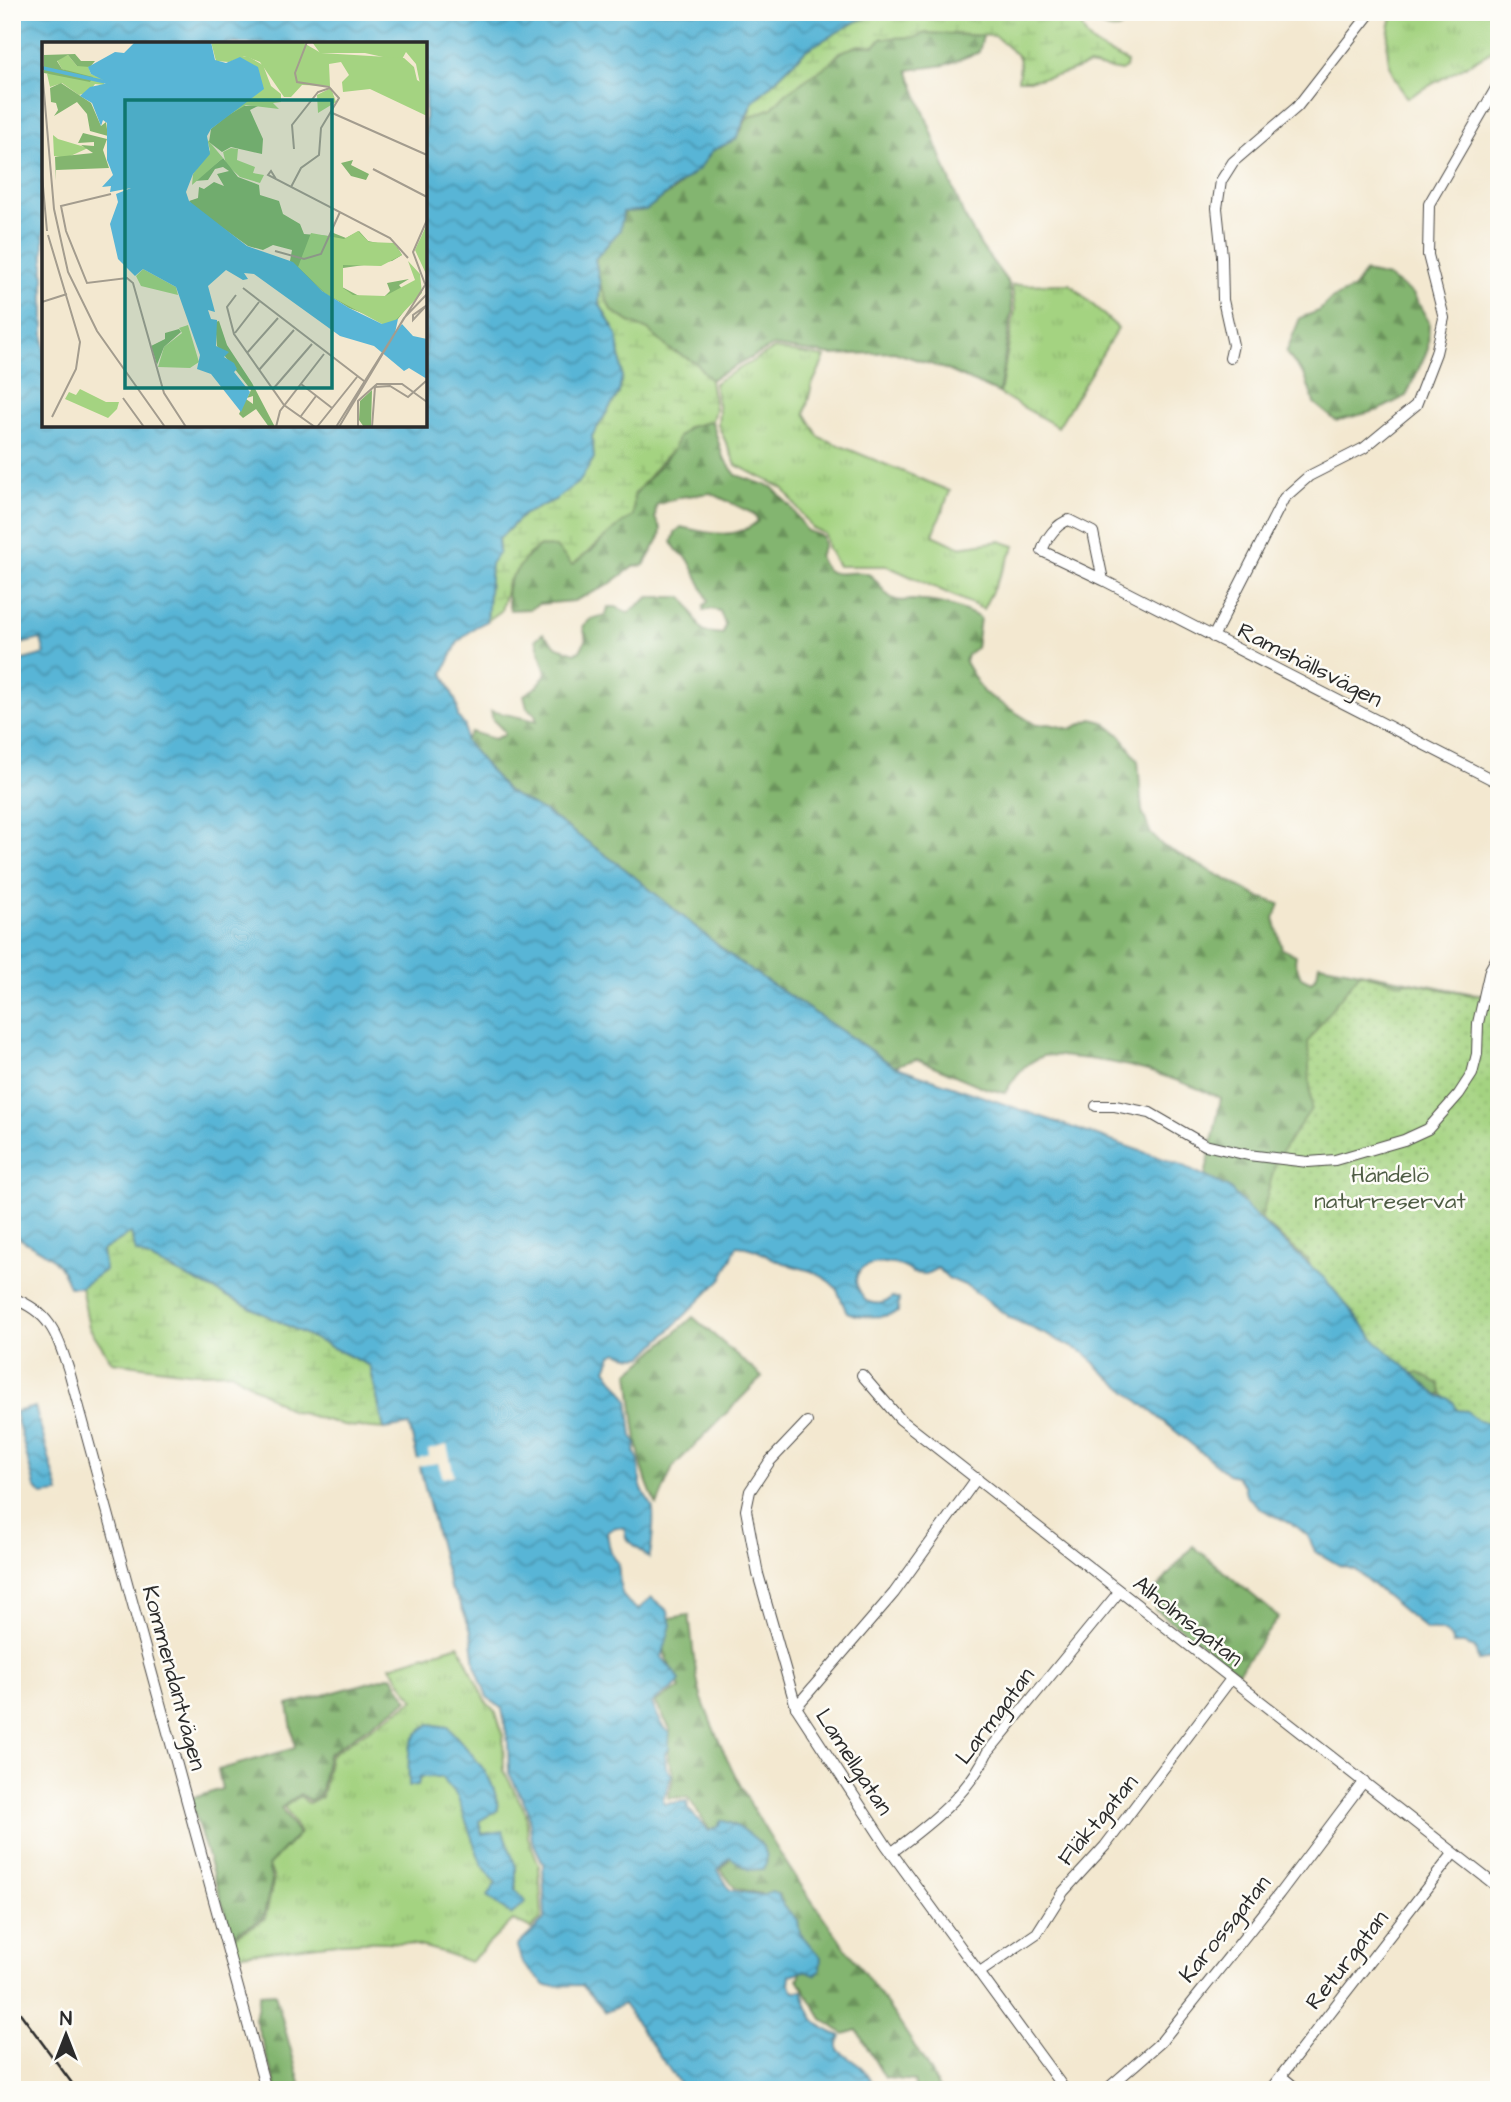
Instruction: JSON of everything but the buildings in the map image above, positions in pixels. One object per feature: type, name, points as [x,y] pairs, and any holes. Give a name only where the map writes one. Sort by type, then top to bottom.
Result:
[{"type":"street","points":[[1230,358],[1233,345],[1223,300],[1217,208],[1222,181],[1233,162],[1297,107],[1371,12]]},
{"type":"street","points":[[1213,637],[1284,498],[1309,476],[1364,448],[1416,405],[1436,353],[1444,318],[1428,255],[1429,204],[1498,84]]},
{"type":"street","name":"Ramshällsvägen","points":[[1103,580],[1093,532],[1069,520],[1063,522],[1042,551],[1499,783]]},
{"type":"street","points":[[1096,1106],[1115,1106],[1150,1113],[1205,1145],[1248,1155],[1308,1162],[1335,1160],[1404,1140],[1428,1129],[1459,1094],[1472,1074],[1477,1054],[1478,1023],[1490,970],[1499,954]]},
{"type":"street","name":"Kommendantvägen","points":[[12,1298],[47,1318],[57,1335],[69,1371],[266,2090]]},
{"type":"street","name":"Alholmsgatan","points":[[863,1375],[900,1419],[1499,1888]]},
{"type":"street","name":"Lamellgatan","points":[[807,1422],[770,1461],[750,1491],[746,1510],[758,1574],[796,1707],[891,1853],[1065,2090]]},
{"type":"street","points":[[796,1707],[894,1593],[978,1478]]},
{"type":"street","name":"Larmgatan","points":[[891,1853],[941,1814],[979,1770],[993,1745],[1119,1592]]},
{"type":"street","name":"Fläktgatan","points":[[980,1972],[1037,1933],[1063,1892],[1112,1837],[1231,1679]]},
{"type":"street","name":"Karossgatan","points":[[1106,2090],[1161,2042],[1364,1782]]},
{"type":"street","name":"Returgatan","points":[[1270,2090],[1454,1854]]},
{"type":"street","points":[[1281,2076],[1298,2090]]},
{"type":"green space","points":[[882,12],[1141,12],[1125,25],[1114,29],[1085,20],[1081,22],[1093,43],[1127,62],[1126,68],[1121,71],[1088,65],[1060,75],[1018,80],[1019,57],[995,36],[926,33],[916,37],[882,38],[874,46],[859,45],[840,52],[829,64],[786,93],[772,108],[747,118],[752,103],[806,50],[857,21]]},
{"type":"green space","points":[[1393,12],[1499,12],[1499,44],[1489,53],[1407,98],[1394,77],[1388,57],[1388,36]]},
{"type":"green space","points":[[926,33],[983,36],[979,52],[945,65],[908,70],[963,214],[981,246],[1009,284],[1012,310],[999,393],[945,369],[894,352],[832,355],[773,346],[710,380],[696,363],[669,349],[648,330],[611,310],[600,284],[595,259],[619,230],[623,212],[641,211],[676,189],[712,151],[725,145],[741,131],[747,118],[772,108],[786,93],[847,49],[874,46],[882,38],[916,37]]},
{"type":"green space","points":[[1365,272],[1388,277],[1413,294],[1429,322],[1428,349],[1406,396],[1379,410],[1336,421],[1314,403],[1305,376],[1286,353],[1300,318],[1319,311],[1331,299],[1353,289]]},
{"type":"green space","points":[[600,284],[611,310],[648,330],[669,349],[696,363],[710,380],[715,409],[712,421],[688,427],[678,437],[674,449],[634,495],[633,516],[572,565],[556,547],[540,546],[529,554],[508,582],[501,611],[487,621],[491,563],[499,552],[498,540],[524,514],[555,500],[594,458],[592,436],[619,393],[621,362],[617,335],[599,303]]},
{"type":"green space","points":[[1070,284],[1118,328],[1058,427],[1000,394],[1015,310],[1012,285]]},
{"type":"green space","points":[[774,349],[825,357],[812,385],[805,413],[819,437],[950,491],[933,535],[959,547],[1000,541],[1015,546],[983,609],[887,566],[838,566],[828,549],[825,534],[812,528],[783,488],[736,465],[718,425],[719,410],[714,383]]},
{"type":"green space","points":[[712,421],[723,457],[736,475],[772,487],[790,506],[807,531],[822,536],[824,545],[819,556],[827,570],[837,574],[869,575],[891,598],[898,601],[939,603],[980,618],[976,648],[967,655],[965,662],[983,692],[1036,725],[1049,724],[1070,729],[1092,719],[1103,722],[1121,736],[1138,761],[1142,811],[1151,834],[1163,846],[1259,897],[1280,904],[1274,918],[1282,949],[1296,955],[1295,962],[1301,977],[1311,982],[1317,975],[1319,964],[1489,997],[1492,978],[1499,969],[1499,1364],[1438,1396],[1376,1341],[1325,1279],[1257,1218],[1229,1188],[1205,1177],[1221,1098],[1165,1076],[1128,1066],[1056,1055],[1043,1056],[1030,1063],[1016,1076],[1005,1093],[985,1088],[917,1059],[894,1066],[737,961],[625,869],[547,813],[508,792],[465,741],[471,732],[494,739],[504,735],[504,731],[493,720],[491,711],[537,721],[535,714],[527,708],[524,695],[538,686],[546,673],[536,639],[543,633],[557,647],[575,653],[580,651],[586,639],[583,626],[591,619],[606,615],[608,607],[616,607],[628,613],[649,597],[682,597],[704,632],[723,634],[725,625],[720,611],[703,611],[708,602],[702,587],[688,559],[672,542],[681,527],[721,534],[740,531],[758,521],[754,514],[711,493],[680,497],[656,505],[655,518],[661,529],[660,537],[644,565],[633,567],[607,586],[574,601],[539,604],[530,609],[510,610],[508,600],[513,574],[532,552],[540,546],[556,547],[564,554],[590,552],[615,527],[633,516],[634,495],[674,449],[678,437],[689,427]]},
{"type":"green space","name":"Händelö naturreservat","points":[[1360,973],[1402,984],[1408,982],[1464,994],[1484,996],[1499,988],[1499,1430],[1462,1414],[1447,1401],[1439,1384],[1419,1373],[1411,1373],[1385,1354],[1308,1260],[1261,1220],[1276,1160],[1311,1109],[1308,1042]]},
{"type":"green space","points":[[131,1233],[137,1252],[370,1366],[384,1429],[347,1426],[290,1410],[231,1372],[195,1373],[112,1362],[89,1327],[81,1287],[105,1270],[102,1251]]},
{"type":"green space","points":[[693,1317],[762,1377],[673,1467],[657,1505],[640,1458],[629,1373]]},
{"type":"green space","points":[[1193,1546],[1279,1617],[1238,1672],[1155,1609],[1153,1593]]},
{"type":"green space","points":[[689,1615],[699,1690],[741,1787],[790,1870],[901,2025],[940,2090],[916,2090],[914,2081],[885,2078],[857,2030],[844,2034],[822,2019],[798,1979],[811,1953],[778,1898],[735,1888],[721,1870],[729,1860],[688,1797],[668,1798],[674,1775],[668,1759],[670,1729],[655,1702],[680,1688],[666,1657],[658,1620]]},
{"type":"green space","points":[[459,1645],[485,1701],[496,1712],[503,1736],[504,1771],[526,1813],[528,1837],[539,1865],[542,1918],[531,1929],[513,1920],[470,1962],[439,1951],[397,1942],[331,1944],[239,1954],[233,1938],[265,1919],[274,1879],[269,1865],[300,1833],[284,1807],[300,1796],[309,1804],[322,1797],[330,1755],[414,1700],[390,1666]]},
{"type":"green space","points":[[392,1676],[408,1700],[328,1754],[320,1796],[310,1801],[300,1794],[281,1808],[298,1834],[268,1866],[272,1881],[263,1918],[232,1936],[190,1799],[222,1789],[218,1770],[295,1748],[288,1705]]},
{"type":"green space","points":[[275,1993],[302,2090],[277,2090],[255,2019],[260,1994]]},
{"type":"water","points":[[12,12],[882,12],[857,21],[806,50],[752,103],[736,139],[712,151],[699,169],[646,210],[623,212],[620,230],[595,259],[600,284],[599,303],[617,335],[622,376],[619,393],[592,436],[594,458],[580,481],[555,500],[524,514],[498,540],[499,552],[491,564],[487,621],[475,627],[458,642],[443,673],[457,704],[458,717],[465,726],[465,741],[508,792],[547,813],[625,869],[737,961],[894,1066],[1184,1166],[1229,1188],[1257,1218],[1325,1279],[1376,1341],[1438,1396],[1448,1398],[1454,1403],[1457,1410],[1467,1411],[1474,1418],[1499,1428],[1499,1662],[1491,1658],[1478,1660],[1475,1648],[1453,1644],[1443,1631],[1427,1630],[1355,1570],[1339,1565],[1315,1551],[1308,1536],[1296,1526],[1261,1509],[1246,1495],[1244,1485],[1236,1476],[1228,1474],[1102,1371],[1085,1353],[1010,1318],[969,1287],[948,1278],[938,1268],[926,1274],[912,1273],[899,1265],[889,1263],[871,1264],[863,1268],[856,1281],[866,1301],[880,1303],[892,1297],[899,1299],[898,1312],[865,1316],[847,1312],[835,1287],[816,1273],[778,1261],[751,1248],[737,1246],[722,1278],[644,1356],[617,1352],[612,1355],[606,1369],[628,1399],[641,1486],[652,1506],[653,1524],[649,1558],[626,1538],[624,1528],[616,1527],[607,1532],[608,1541],[618,1563],[621,1590],[626,1600],[638,1610],[651,1597],[668,1611],[671,1625],[662,1657],[680,1680],[674,1688],[658,1697],[652,1704],[663,1727],[669,1733],[669,1749],[665,1754],[666,1767],[672,1775],[664,1804],[687,1801],[688,1809],[709,1831],[718,1826],[721,1820],[746,1832],[761,1845],[767,1861],[763,1869],[749,1870],[730,1857],[718,1870],[730,1890],[762,1895],[772,1891],[777,1894],[798,1921],[800,1933],[821,1958],[820,1970],[815,1975],[804,1971],[790,1975],[789,1984],[793,1991],[803,1991],[811,2015],[820,2025],[841,2036],[838,2050],[861,2067],[877,2090],[684,2090],[623,2004],[606,2012],[582,1985],[546,1986],[522,1963],[517,1946],[545,1919],[543,1863],[532,1840],[528,1810],[509,1773],[508,1743],[502,1709],[487,1697],[475,1665],[471,1631],[460,1603],[450,1587],[409,1425],[384,1429],[370,1366],[136,1252],[131,1233],[102,1251],[105,1270],[81,1287],[69,1287],[53,1259],[12,1233],[12,663],[45,654],[41,639],[12,646]]},
{"type":"water","points":[[35,1407],[59,1493],[42,1495],[35,1487],[15,1412]]},
{"type":"water","points":[[430,1724],[448,1727],[480,1765],[493,1786],[498,1810],[479,1821],[482,1834],[503,1831],[516,1867],[516,1890],[526,1902],[511,1915],[487,1896],[496,1883],[481,1863],[457,1796],[441,1777],[420,1777],[418,1785],[409,1786],[411,1743],[421,1730]]},
{"type":"pier","points":[[447,1445],[454,1475],[443,1478],[438,1463],[416,1466],[414,1460],[429,1456],[428,1450]]},
{"type":"railway","points":[[12,2002],[77,2090]]}]
